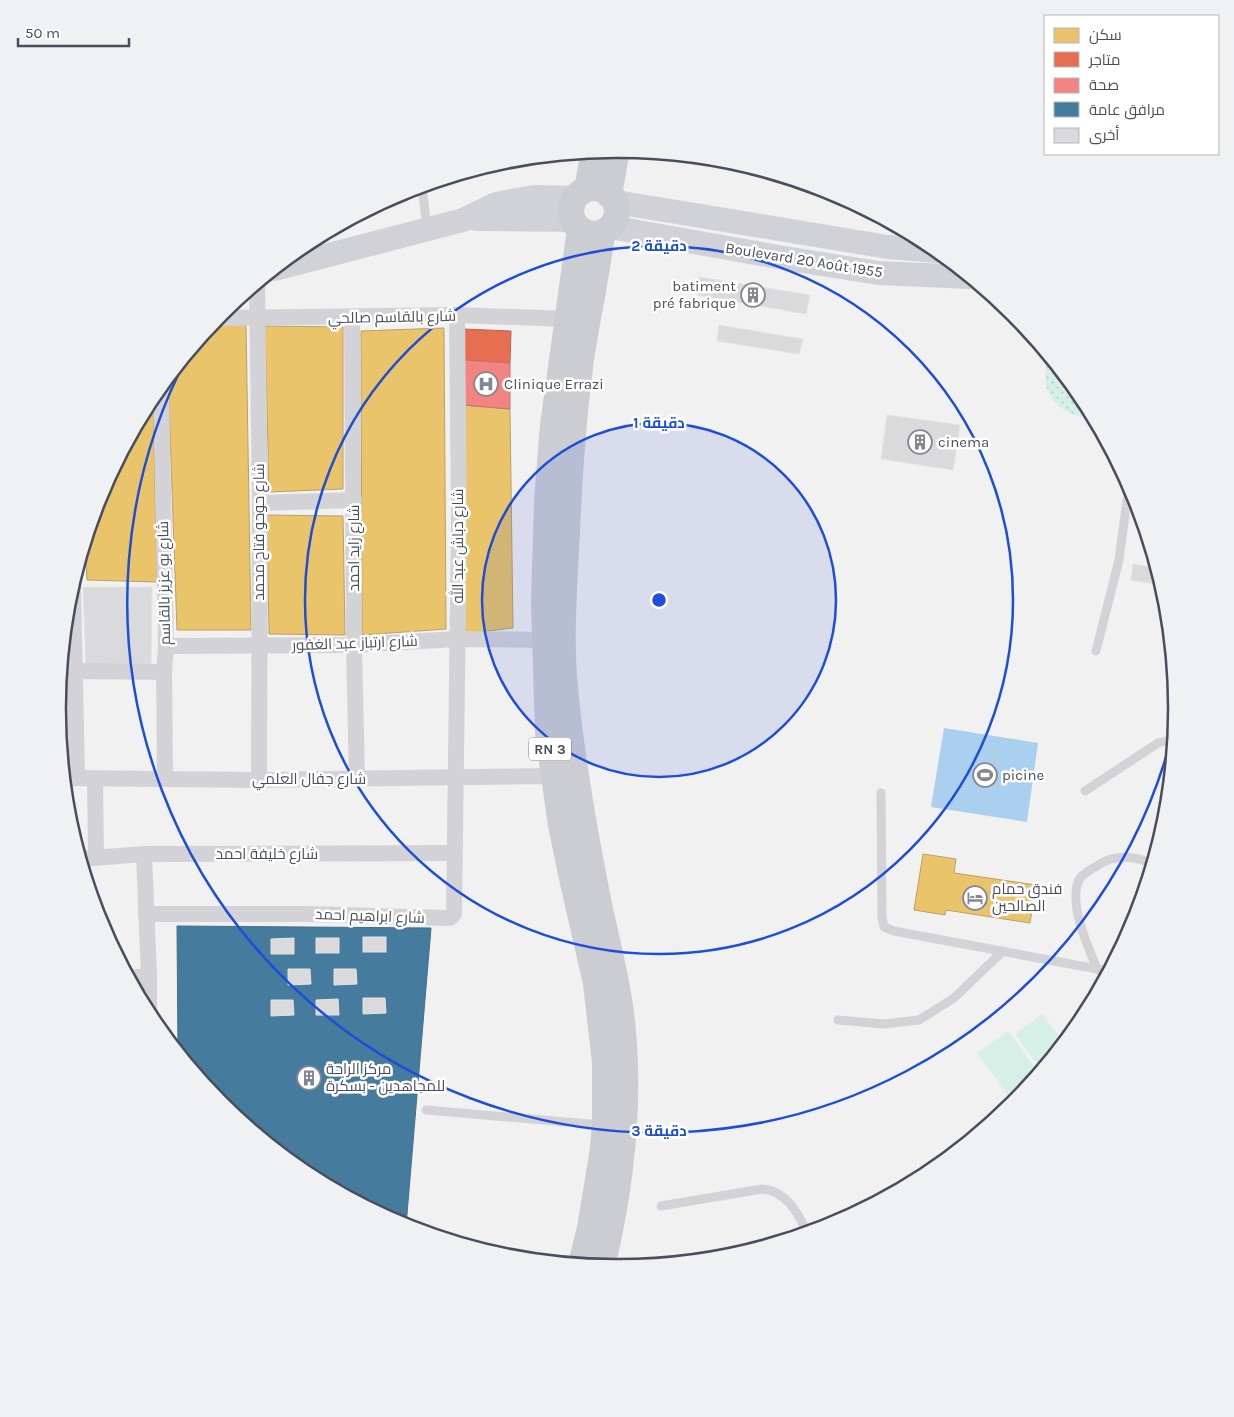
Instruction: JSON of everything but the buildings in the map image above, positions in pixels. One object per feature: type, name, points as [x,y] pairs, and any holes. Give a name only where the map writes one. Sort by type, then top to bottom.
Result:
[{"type":"main road","name":"RN 3","points":[[582,1258],[596,1193],[605,1125],[605,1063],[596,983],[561,825],[548,732],[544,640],[546,501],[553,426],[568,319],[594,211],[614,158]]},
{"type":"main road","name":"RN 3","points":[[594,159],[594,287],[580,365],[572,438],[564,627],[564,673],[576,782],[618,993],[625,1061],[625,1114],[622,1147],[615,1205],[604,1259]]},
{"type":"street","points":[[293,264],[463,220],[496,204],[515,200],[534,197],[594,211]]},
{"type":"street","name":"Boulevard 20 Août 1955","points":[[594,211],[888,247],[920,249]]},
{"type":"street","name":"Boulevard 20 Août 1955","points":[[594,211],[778,257],[878,273],[958,277]]},
{"type":"street","name":"شارع حوحو فتاح محمد","points":[[257,291],[260,503],[259,780]]},
{"type":"street","name":"شارع بالقاسم صالحي","points":[[229,318],[352,318],[457,315],[568,319]]},
{"type":"street","name":"شارع دباش عبد الله","points":[[454,777],[459,521],[457,315]]},
{"type":"street","name":"شارع زايد احمد","points":[[352,318],[354,645],[357,779]]},
{"type":"street","name":"شارع بو عزيز بالقاسم","points":[[161,400],[166,646],[164,672],[165,778]]},
{"type":"street","points":[[260,503],[354,500]]},
{"type":"street","name":"شارع ارتباز عبد الغفور","points":[[166,646],[354,645],[457,640],[544,640]]},
{"type":"street","points":[[69,651],[75,671],[70,773]]},
{"type":"street","points":[[75,671],[164,672]]},
{"type":"street","name":"شارع جفال العلمي","points":[[71,778],[259,780],[554,776]]},
{"type":"street","name":"شارع ابراهيم احمد","points":[[146,914],[307,914],[450,918],[455,910],[454,777]]},
{"type":"street","points":[[88,858],[95,778]]},
{"type":"street","name":"شارع خليفة احمد","points":[[88,858],[144,854],[454,853]]},
{"type":"street","points":[[144,854],[149,998]]},
{"type":"street","points":[[136,977],[149,976]]},
{"type":"lane","points":[[423,194],[427,229]]},
{"type":"lane","points":[[1096,651],[1119,560],[1127,500]]},
{"type":"lane","points":[[1085,791],[1158,743],[1167,741]]},
{"type":"lane","points":[[881,793],[882,918],[884,927],[888,930],[1101,970]]},
{"type":"lane","points":[[1096,969],[1078,914],[1075,891],[1080,878],[1105,861],[1127,857],[1146,862]]},
{"type":"lane","points":[[838,1020],[884,1024],[919,1020],[954,998],[1003,951]]},
{"type":"lane","points":[[426,1110],[605,1125]]},
{"type":"lane","points":[[661,1206],[762,1189],[773,1190],[784,1197],[802,1220],[804,1226]]},
{"type":"green space","points":[[1048,365],[1084,417],[1061,408],[1053,400],[1045,381]]},
{"type":"green space","points":[[1042,1014],[1059,1036],[1037,1064],[1015,1034]]},
{"type":"green space","points":[[1008,1031],[1035,1067],[1008,1095],[977,1053]]},
{"type":"water","name":"picine","points":[[944,728],[1038,743],[1027,822],[931,807]]},
{"type":"place","name":"batiment pré fabrique","points":[[753,295]]},
{"type":"place","name":"Clinique Errazi","points":[[486,384]]},
{"type":"place","name":"cinema","points":[[920,442]]},
{"type":"place","name":"picine","points":[[985,775]]},
{"type":"place","name":"فندق حمام الصالحين","points":[[975,898]]},
{"type":"place","name":"مركز الراحة للمجاهدين - بسكرة","points":[[309,1078]]}]
